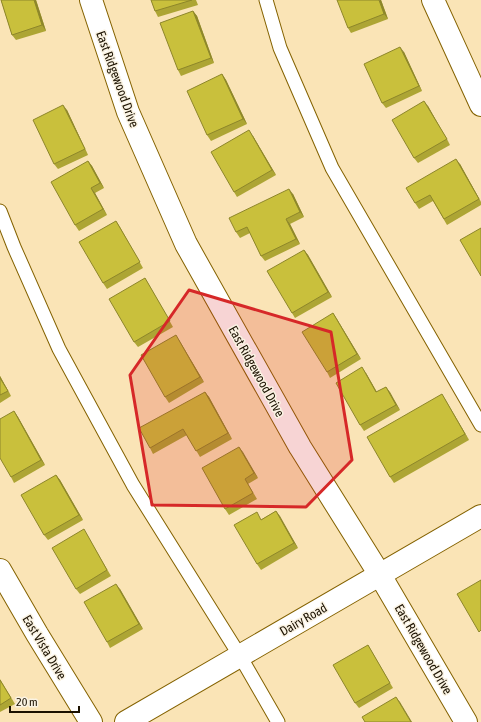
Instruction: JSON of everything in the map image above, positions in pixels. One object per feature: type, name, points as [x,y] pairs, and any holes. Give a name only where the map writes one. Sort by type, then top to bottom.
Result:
[{"type":"street","name":"East Ridgewood Drive","points":[[91,0],[128,112],[186,244],[300,447],[380,574],[466,722]]},
{"type":"street","points":[[433,0],[481,104]]},
{"type":"street","name":"Dairy Road","points":[[126,722],[481,516]]},
{"type":"street","name":"East Vista Drive","points":[[0,570],[91,722]]},
{"type":"lane","points":[[266,0],[280,48],[332,168],[481,425]]},
{"type":"lane","points":[[0,211],[14,247],[59,349],[133,485],[240,656],[278,722]]},
{"type":"highlighted area","points":[[189,290],[331,332],[352,460],[306,507],[152,505],[130,375]]},
{"type":"building","points":[[1,0],[34,0],[42,25],[12,35]]},
{"type":"building","points":[[151,0],[192,0],[155,11]]},
{"type":"building","points":[[337,0],[379,0],[384,14],[348,28]]},
{"type":"building","points":[[193,11],[211,58],[178,70],[160,23]]},
{"type":"building","points":[[400,47],[419,86],[382,103],[364,64]]},
{"type":"building","points":[[222,74],[243,119],[207,135],[187,91]]},
{"type":"building","points":[[424,101],[447,139],[414,158],[392,120]]},
{"type":"building","points":[[63,105],[85,149],[54,164],[33,120]]},
{"type":"building","points":[[249,130],[272,170],[234,192],[211,152]]},
{"type":"building","points":[[456,159],[479,199],[444,219],[430,195],[415,203],[406,188]]},
{"type":"building","points":[[88,161],[100,183],[91,188],[103,209],[75,225],[51,182]]},
{"type":"building","points":[[289,189],[300,212],[286,219],[296,239],[261,256],[247,227],[236,232],[229,218]]},
{"type":"building","points":[[116,221],[140,262],[103,283],[79,242]]},
{"type":"building","points":[[481,228],[481,276],[460,240]]},
{"type":"building","points":[[304,250],[328,292],[292,313],[267,271]]},
{"type":"building","points":[[145,278],[170,321],[134,342],[109,299]]},
{"type":"building","points":[[333,313],[357,354],[327,372],[302,332]]},
{"type":"building","points":[[176,335],[200,377],[165,397],[141,355]]},
{"type":"building","points":[[362,367],[376,392],[386,387],[396,405],[360,425],[336,383]]},
{"type":"building","points":[[0,378],[8,391],[0,395]]},
{"type":"building","points":[[205,392],[228,433],[196,451],[183,429],[150,448],[139,428]]},
{"type":"building","points":[[442,394],[465,434],[390,477],[367,437]]},
{"type":"building","points":[[14,411],[41,460],[11,477],[0,458],[0,419]]},
{"type":"building","points":[[239,447],[254,473],[245,479],[253,493],[225,509],[202,468]]},
{"type":"building","points":[[56,475],[79,515],[44,535],[21,495]]},
{"type":"building","points":[[276,511],[294,543],[257,564],[234,525],[257,512],[261,520]]},
{"type":"building","points":[[84,529],[107,570],[76,589],[52,548]]},
{"type":"building","points":[[481,580],[481,630],[479,632],[457,594]]},
{"type":"building","points":[[116,584],[139,624],[107,642],[84,602]]},
{"type":"building","points":[[368,645],[390,683],[355,703],[333,665]]},
{"type":"building","points":[[0,680],[11,698],[0,705]]},
{"type":"building","points":[[396,697],[411,722],[365,722],[362,717]]}]
